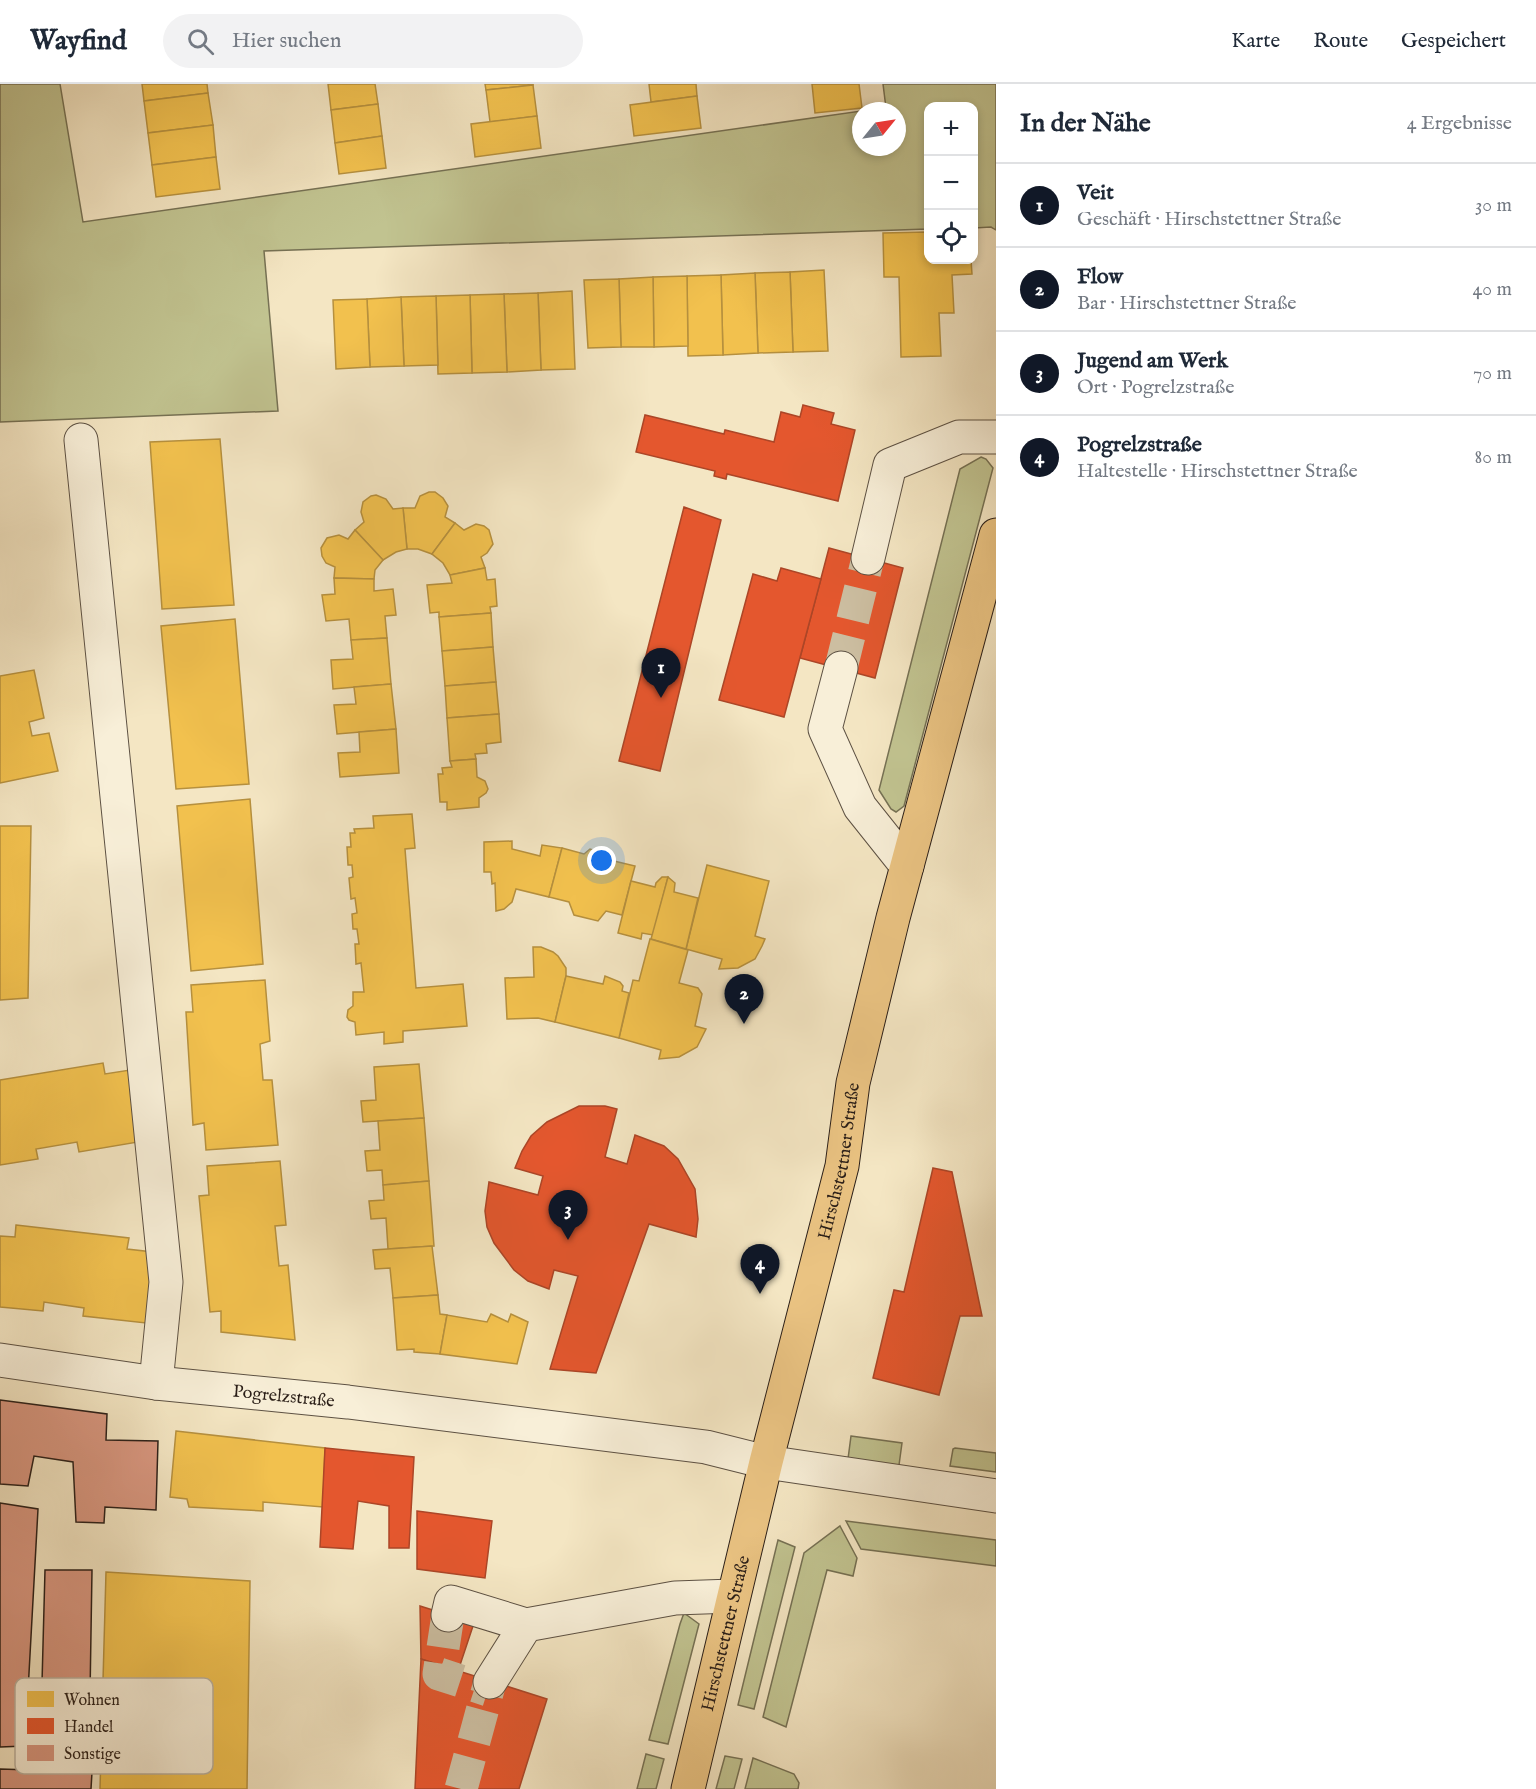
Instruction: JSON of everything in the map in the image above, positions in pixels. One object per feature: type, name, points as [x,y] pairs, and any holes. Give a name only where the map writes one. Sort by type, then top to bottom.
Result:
[{"type":"main road","name":"Hirschstettner Straße","points":[[688,1789],[766,1462],[842,1166],[853,1083],[907,866],[996,535]]},
{"type":"street","points":[[868,558],[890,465],[959,437],[996,437]]},
{"type":"street","points":[[81,440],[166,1282],[156,1383]]},
{"type":"street","points":[[841,668],[825,729],[860,807],[907,866]]},
{"type":"street","name":"Pogrelzstraße","points":[[0,1360],[156,1383],[348,1402],[705,1447],[766,1462],[996,1496]]},
{"type":"street","points":[[448,1615],[451,1602],[526,1625],[675,1598],[733,1596]]},
{"type":"street","points":[[490,1682],[526,1625]]},
{"type":"green space","points":[[0,84],[60,84],[83,222],[852,112],[852,156],[906,156],[906,102],[885,102],[883,84],[996,84],[996,230],[991,227],[978,228],[978,102],[924,102],[924,229],[264,251],[278,411],[0,422]]},
{"type":"green space","points":[[981,457],[986,459],[993,468],[904,806],[896,812],[891,809],[879,790],[960,469]]},
{"type":"green space","points":[[851,1436],[902,1443],[899,1465],[897,1468],[848,1459]]},
{"type":"green space","points":[[955,1448],[996,1453],[996,1472],[950,1466]]},
{"type":"green space","points":[[846,1521],[996,1540],[996,1566],[861,1549]]},
{"type":"green space","points":[[840,1526],[857,1558],[853,1576],[827,1570],[786,1727],[763,1717],[804,1553]]},
{"type":"green space","points":[[778,1540],[795,1547],[754,1709],[738,1705]]},
{"type":"green space","points":[[684,1613],[699,1624],[668,1744],[649,1740]]},
{"type":"green space","points":[[646,1754],[664,1759],[656,1789],[637,1789]]},
{"type":"green space","points":[[725,1756],[742,1759],[734,1789],[716,1789]]},
{"type":"green space","points":[[753,1758],[794,1774],[799,1783],[798,1789],[745,1789]]},
{"type":"building: Wohnen","points":[[142,84],[207,84],[208,93],[144,101]]},
{"type":"building: Wohnen","points":[[328,84],[375,84],[378,104],[331,110]]},
{"type":"building: Wohnen","points":[[485,84],[533,84],[533,85],[486,90]]},
{"type":"building: Wohnen","points":[[649,84],[696,84],[697,96],[651,102]]},
{"type":"building: Wohnen","points":[[812,84],[859,84],[861,102],[852,102],[852,109],[815,113]]},
{"type":"building: Wohnen","points":[[533,85],[537,116],[490,122],[486,90]]},
{"type":"building: Wohnen","points":[[208,93],[213,125],[148,133],[144,101]]},
{"type":"building: Wohnen","points":[[697,96],[701,128],[634,136],[630,105]]},
{"type":"building: Wohnen","points":[[378,104],[382,136],[335,143],[331,110]]},
{"type":"building: Wohnen","points":[[537,116],[541,148],[475,157],[471,124]]},
{"type":"building: Wohnen","points":[[213,125],[216,157],[152,165],[148,133]]},
{"type":"building: Wohnen","points":[[382,136],[386,168],[339,174],[335,143]]},
{"type":"building: Wohnen","points":[[216,157],[220,189],[156,197],[152,165]]},
{"type":"building: Wohnen","points":[[924,232],[924,264],[971,264],[972,274],[952,275],[954,313],[939,313],[941,356],[901,357],[899,277],[884,277],[883,233]]},
{"type":"building: Wohnen","points":[[824,270],[828,351],[793,352],[790,272]]},
{"type":"building: Wohnen","points":[[790,272],[793,352],[758,353],[755,273]]},
{"type":"building: Wohnen","points":[[755,273],[758,353],[723,355],[721,275]]},
{"type":"building: Wohnen","points":[[721,275],[723,355],[688,356],[687,276]]},
{"type":"building: Wohnen","points":[[687,276],[688,346],[654,347],[653,277]]},
{"type":"building: Wohnen","points":[[653,277],[654,347],[621,347],[619,279]]},
{"type":"building: Wohnen","points":[[619,279],[621,347],[588,348],[584,280]]},
{"type":"building: Wohnen","points":[[572,291],[575,369],[541,370],[538,293]]},
{"type":"building: Wohnen","points":[[538,293],[541,370],[507,372],[504,294]]},
{"type":"building: Wohnen","points":[[504,294],[507,372],[472,373],[470,295]]},
{"type":"building: Wohnen","points":[[470,295],[472,373],[438,374],[436,296]]},
{"type":"building: Wohnen","points":[[436,296],[438,365],[404,366],[401,297]]},
{"type":"building: Wohnen","points":[[401,297],[404,366],[370,367],[367,299]]},
{"type":"building: Wohnen","points":[[367,299],[370,367],[336,369],[333,300]]},
{"type":"building: Wohnen","points":[[220,439],[234,605],[162,609],[150,442]]},
{"type":"building: Wohnen","points":[[435,492],[443,498],[448,506],[445,517],[455,523],[432,554],[418,549],[407,549],[403,508],[415,508],[420,496]]},
{"type":"building: Wohnen","points":[[376,495],[386,499],[393,509],[403,508],[407,549],[396,552],[383,560],[355,530],[364,522],[361,512],[363,502]]},
{"type":"building: Wohnen","points":[[455,523],[464,530],[476,524],[489,530],[493,544],[481,557],[485,568],[450,575],[443,563],[432,554]]},
{"type":"building: Wohnen","points":[[355,530],[383,560],[375,570],[374,579],[334,578],[335,567],[326,563],[322,556],[321,548],[327,538],[339,535],[348,539]]},
{"type":"building: Wohnen","points":[[485,568],[487,580],[495,579],[497,606],[490,607],[491,613],[439,617],[439,612],[430,613],[427,585],[452,583],[450,575]]},
{"type":"building: Wohnen","points":[[334,578],[374,579],[374,591],[393,589],[396,615],[385,616],[387,638],[351,640],[349,619],[326,621],[322,595],[335,594]]},
{"type":"building: Wohnen","points":[[491,613],[493,647],[442,651],[439,617]]},
{"type":"building: Wohnen","points":[[235,619],[249,784],[176,789],[161,626]]},
{"type":"building: Wohnen","points":[[387,638],[391,684],[333,689],[331,660],[353,659],[351,640]]},
{"type":"building: Wohnen","points":[[493,647],[496,682],[445,686],[442,651]]},
{"type":"building: Wohnen","points":[[34,670],[44,718],[29,722],[32,736],[49,733],[58,771],[0,783],[0,676]]},
{"type":"building: Wohnen","points":[[496,682],[499,714],[447,718],[445,686]]},
{"type":"building: Wohnen","points":[[391,684],[396,729],[337,734],[334,705],[356,704],[354,687]]},
{"type":"building: Wohnen","points":[[499,714],[501,742],[486,744],[487,753],[475,754],[476,759],[450,761],[447,718]]},
{"type":"building: Wohnen","points":[[396,729],[399,773],[340,777],[338,753],[360,752],[359,732]]},
{"type":"building: Wohnen","points":[[476,759],[477,777],[485,781],[488,789],[479,798],[479,807],[447,810],[447,802],[440,802],[438,774],[443,774],[442,768],[452,767],[450,761]]},
{"type":"building: Wohnen","points":[[250,799],[263,964],[191,971],[177,806]]},
{"type":"building: Wohnen","points":[[412,814],[415,848],[405,849],[416,988],[463,984],[467,1026],[403,1031],[403,1042],[384,1044],[384,1032],[356,1035],[355,1022],[347,1017],[348,1010],[353,1006],[353,992],[364,992],[361,963],[356,964],[355,944],[359,944],[357,929],[353,929],[352,914],[357,913],[355,898],[351,899],[349,878],[353,877],[352,865],[348,865],[347,847],[351,847],[350,833],[355,833],[354,829],[374,828],[373,816]]},
{"type":"building: Wohnen","points":[[0,826],[31,826],[28,998],[0,1000]]},
{"type":"building: Wohnen","points":[[512,841],[512,849],[540,856],[542,845],[562,848],[549,897],[516,889],[512,902],[504,909],[496,911],[495,883],[492,884],[491,872],[484,872],[484,842]]},
{"type":"building: Wohnen","points":[[562,848],[584,854],[590,849],[606,854],[610,860],[635,866],[622,915],[606,911],[598,921],[574,915],[569,902],[549,897]]},
{"type":"building: Wohnen","points":[[707,865],[769,881],[755,936],[765,939],[755,959],[738,968],[719,969],[722,959],[686,949]]},
{"type":"building: Wohnen","points":[[662,877],[668,877],[653,935],[642,933],[641,939],[618,933],[631,881],[655,887]]},
{"type":"building: Wohnen","points":[[668,877],[675,883],[674,892],[698,898],[686,949],[651,939]]},
{"type":"building: Wohnen","points":[[650,939],[688,950],[679,983],[698,988],[702,994],[695,1026],[706,1029],[697,1047],[679,1057],[659,1059],[661,1050],[619,1038],[633,980],[639,981]]},
{"type":"building: Wohnen","points":[[533,947],[541,947],[553,952],[566,968],[555,1022],[538,1018],[507,1019],[505,978],[534,977]]},
{"type":"building: Wohnen","points":[[566,976],[603,984],[605,976],[620,982],[623,986],[622,991],[629,993],[619,1038],[555,1022]]},
{"type":"building: Wohnen","points":[[265,980],[270,1041],[260,1044],[263,1080],[272,1080],[278,1145],[206,1150],[204,1123],[193,1125],[186,1012],[193,1012],[191,985]]},
{"type":"building: Wohnen","points":[[103,1063],[105,1074],[130,1070],[144,1141],[79,1152],[77,1142],[36,1149],[38,1159],[0,1165],[0,1080]]},
{"type":"building: Wohnen","points":[[419,1064],[424,1118],[363,1122],[361,1101],[376,1100],[374,1067]]},
{"type":"building: Wohnen","points":[[424,1118],[429,1181],[383,1185],[382,1170],[367,1171],[365,1151],[380,1150],[378,1121]]},
{"type":"building: Wohnen","points":[[280,1161],[286,1225],[275,1226],[279,1266],[288,1265],[295,1340],[221,1332],[221,1311],[210,1312],[199,1196],[209,1195],[207,1166]]},
{"type":"building: Wohnen","points":[[429,1181],[434,1246],[388,1249],[386,1218],[371,1219],[369,1201],[384,1200],[383,1185]]},
{"type":"building: Wohnen","points":[[16,1225],[129,1238],[127,1249],[153,1252],[146,1323],[83,1316],[84,1308],[44,1302],[43,1311],[0,1307],[0,1236],[15,1237]]},
{"type":"building: Wohnen","points":[[432,1246],[438,1295],[393,1298],[390,1268],[375,1269],[373,1250]]},
{"type":"building: Wohnen","points":[[438,1295],[440,1314],[447,1315],[440,1354],[414,1352],[414,1349],[397,1350],[393,1298]]},
{"type":"building: Wohnen","points":[[491,1314],[508,1322],[511,1314],[528,1322],[517,1364],[440,1354],[447,1315],[487,1322]]},
{"type":"building: Wohnen","points":[[176,1431],[325,1448],[323,1507],[263,1502],[263,1511],[189,1507],[187,1499],[170,1497]]},
{"type":"building: Wohnen","points":[[106,1572],[250,1581],[247,1789],[100,1789],[100,1774],[213,1774],[213,1678],[103,1678]]},
{"type":"building: Handel","points":[[803,405],[834,413],[831,424],[855,430],[838,501],[727,474],[726,479],[714,476],[715,471],[636,452],[645,415],[724,434],[725,430],[774,442],[781,412],[800,417]]},
{"type":"building: Handel","points":[[684,507],[721,520],[660,771],[619,761]]},
{"type":"building: Handel","points":[[829,548],[903,568],[875,678],[800,658]]},
{"type":"building: Handel","points":[[781,568],[821,579],[784,717],[719,700],[753,574],[777,581]]},
{"type":"building: Handel","points":[[579,1106],[605,1106],[617,1109],[605,1157],[627,1164],[635,1135],[664,1146],[678,1159],[695,1189],[698,1219],[696,1237],[649,1224],[596,1373],[550,1369],[578,1276],[554,1270],[549,1289],[528,1281],[514,1270],[494,1243],[487,1227],[485,1211],[489,1182],[538,1195],[543,1176],[515,1168],[522,1151],[531,1136],[547,1122]]},
{"type":"building: Handel","points":[[933,1168],[952,1172],[982,1316],[960,1316],[939,1395],[873,1378],[894,1290],[904,1292]]},
{"type":"building: Handel","points":[[325,1448],[414,1457],[409,1548],[389,1548],[389,1506],[358,1501],[353,1549],[320,1547]]},
{"type":"building: Handel","points":[[417,1511],[492,1521],[485,1578],[417,1569]]},
{"type":"building: Handel","points":[[420,1606],[474,1623],[458,1671],[421,1659]]},
{"type":"building: Handel","points":[[421,1659],[547,1699],[519,1789],[415,1789]]},
{"type":"building: Sonstige","points":[[0,1400],[107,1414],[106,1440],[158,1441],[156,1510],[105,1507],[104,1523],[76,1522],[73,1462],[34,1456],[28,1486],[0,1484]]},
{"type":"building: Sonstige","points":[[0,1503],[38,1509],[29,1678],[15,1678],[15,1746],[0,1747]]},
{"type":"building: Sonstige","points":[[45,1570],[92,1570],[90,1678],[42,1678]]},
{"type":"building: Sonstige","points":[[0,1769],[15,1769],[15,1774],[92,1774],[91,1789],[0,1789]]},
{"type":"tunnel","points":[[841,668],[868,558]]},
{"type":"tunnel","points":[[448,1615],[439,1674],[488,1690]]},
{"type":"tunnel","points":[[461,1789],[490,1682]]},
{"type":"place","name":"Veit","points":[[661,698]]},
{"type":"place","name":"Flow","points":[[744,1024]]},
{"type":"place","name":"Jugend am Werk","points":[[568,1240]]},
{"type":"place","name":"Pogrelzstraße","points":[[760,1294]]}]
